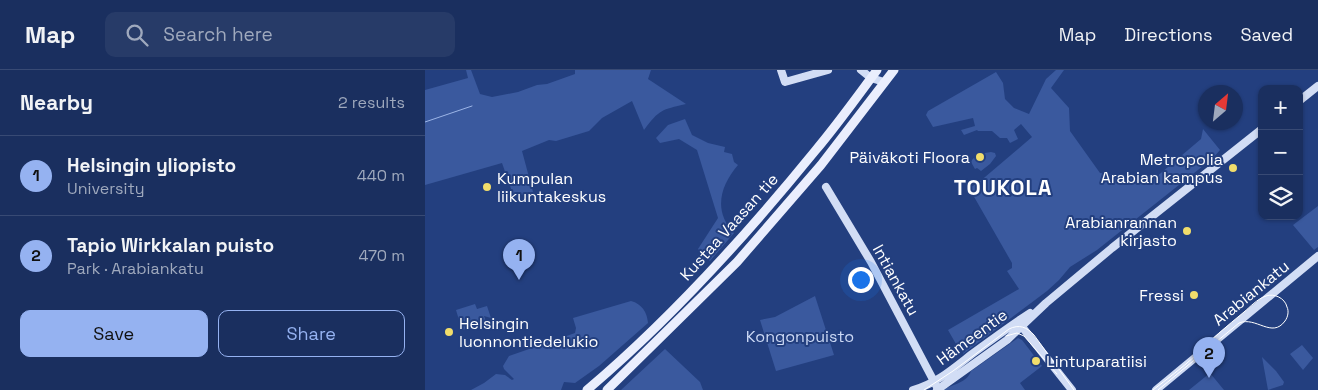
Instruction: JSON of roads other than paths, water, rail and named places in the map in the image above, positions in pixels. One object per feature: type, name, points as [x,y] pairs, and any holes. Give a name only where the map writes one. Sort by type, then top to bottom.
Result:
[{"type":"main road","name":"Kustaa Vaasan tie","points":[[607,390],[737,262],[821,165],[893,70]]},
{"type":"main road","name":"Kustaa Vaasan tie","points":[[587,390],[634,348],[736,244],[817,150],[875,72]]},
{"type":"street","points":[[781,70],[785,82],[828,70]]},
{"type":"street","points":[[861,70],[875,72],[884,82]]},
{"type":"street","points":[[1303,98],[1318,86]]},
{"type":"street","name":"Hämeentie","points":[[913,390],[934,382],[1019,324],[1261,130]]},
{"type":"street","name":"Intiankatu","points":[[826,187],[871,262],[938,390]]},
{"type":"street","name":"Arabiankatu","points":[[1155,390],[1318,256]]},
{"type":"street","points":[[1019,324],[1072,390]]},
{"type":"street","name":"Hämeentie","points":[[938,390],[1007,340],[1019,324]]},
{"type":"waterway","points":[[425,122],[472,106]]},
{"type":"tram line","points":[[1153,390],[1185,365],[1254,303],[1266,296],[1272,295],[1284,301],[1288,314],[1280,326],[1269,328],[1252,322],[1239,323],[1158,390]]},
{"type":"tram line","points":[[924,390],[1013,327],[1026,328],[1034,335],[1074,390]]},
{"type":"tram line","points":[[1006,336],[1017,333],[1024,336],[1057,374]]},
{"type":"place","name":"Päiväkoti Floora","points":[[980,157]]},
{"type":"place","name":"Metropolia Arabian kampus","points":[[1233,168]]},
{"type":"place","name":"Kumpulan liikuntakeskus","points":[[487,187]]},
{"type":"place","name":"Arabianrannan kirjasto","points":[[1187,231]]},
{"type":"place","name":"Helsingin yliopisto","points":[[519,280]]},
{"type":"place","name":"Fressi","points":[[1194,295]]},
{"type":"place","name":"Helsingin luonnontiedelukio","points":[[449,332]]},
{"type":"place","name":"Lintuparatiisi","points":[[1036,361]]},
{"type":"place","name":"Tapio Wirkkalan puisto","points":[[1209,378]]},
{"type":"district","name":"TOUKOLA","points":[[1003,187]]},
{"type":"park label","name":"Kongonpuisto","points":[[800,336]]}]
